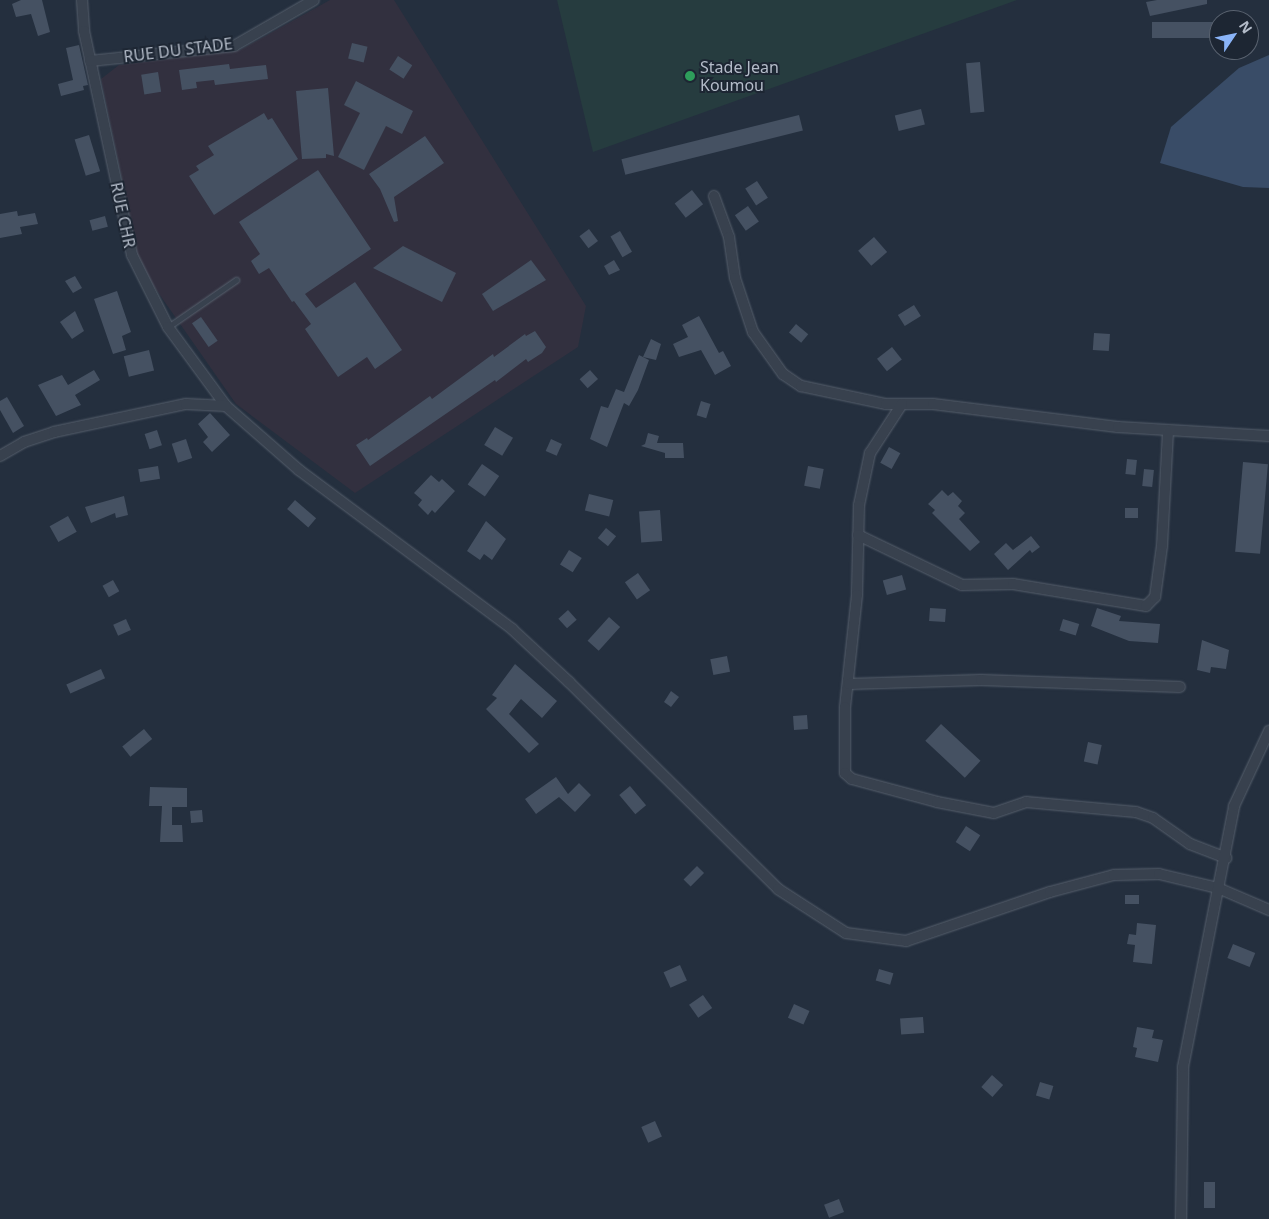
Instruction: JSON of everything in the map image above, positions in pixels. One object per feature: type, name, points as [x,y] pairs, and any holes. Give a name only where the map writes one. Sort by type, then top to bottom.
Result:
[{"type":"street","name":"RUE CHR","points":[[82,0],[84,31],[132,255],[168,327],[226,406],[299,470],[512,630],[569,682],[778,889],[846,933],[906,941],[1050,892],[1114,874],[1159,874],[1218,888],[1269,910]]},
{"type":"street","name":"RUE DU STADE","points":[[90,61],[234,46],[314,0]]},
{"type":"street","points":[[714,196],[729,237],[735,278],[753,332],[783,374],[815,391],[886,404],[989,409],[1118,428],[1269,436]]},
{"type":"street","points":[[0,456],[24,442],[54,432],[186,404],[226,406]]},
{"type":"street","points":[[886,404],[892,417]]},
{"type":"street","points":[[902,404],[870,453],[859,505],[857,595],[843,765],[848,777],[937,802],[994,812],[1026,802],[1136,812],[1153,818],[1190,844],[1226,858]]},
{"type":"street","points":[[858,535],[962,585],[1013,584],[1146,606],[1155,597],[1162,546],[1168,431]]},
{"type":"street","points":[[849,684],[980,680],[1180,687]]},
{"type":"street","points":[[1181,1219],[1183,1067],[1218,888],[1226,858],[1234,806],[1269,731]]},
{"type":"lane","points":[[168,327],[236,280]]},
{"type":"shaded area","points":[[330,0],[394,0],[586,306],[578,347],[355,493],[236,404],[148,278],[138,256],[101,79],[119,65],[240,50]]},
{"type":"green space","name":"Stade Jean Koumou","points":[[557,0],[1017,0],[593,152]]},
{"type":"water","points":[[1269,55],[1269,188],[1243,187],[1160,163],[1171,127],[1239,68]]},
{"type":"building","points":[[21,0],[42,0],[50,32],[38,36],[31,14],[16,17],[12,4]]},
{"type":"building","points":[[1157,0],[1207,0],[1207,4],[1150,16],[1146,2]]},
{"type":"building","points":[[1152,22],[1209,22],[1209,38],[1152,38]]},
{"type":"building","points":[[352,43],[368,47],[364,62],[348,59]]},
{"type":"building","points":[[79,45],[88,85],[83,86],[84,90],[61,96],[58,84],[73,80],[66,48]]},
{"type":"building","points":[[398,56],[412,65],[404,79],[389,69]]},
{"type":"building","points":[[980,62],[984,112],[970,113],[966,63]]},
{"type":"building","points":[[229,64],[230,69],[266,65],[268,79],[215,85],[214,80],[196,82],[197,88],[182,90],[179,70]]},
{"type":"building","points":[[158,72],[161,92],[144,94],[141,75]]},
{"type":"building","points":[[356,81],[413,111],[402,134],[386,126],[364,170],[338,157],[360,113],[344,105]]},
{"type":"building","points":[[328,88],[334,156],[326,154],[326,158],[302,159],[296,91]]},
{"type":"building","points":[[921,109],[925,125],[899,131],[895,116]]},
{"type":"building","points":[[264,113],[268,120],[272,118],[298,159],[214,215],[189,176],[199,170],[196,166],[214,155],[208,146]]},
{"type":"building","points":[[799,115],[803,131],[625,175],[621,159]]},
{"type":"building","points":[[89,135],[100,171],[86,176],[75,139]]},
{"type":"building","points":[[425,136],[444,163],[394,197],[398,221],[394,222],[380,189],[369,174]]},
{"type":"building","points":[[318,170],[371,249],[305,294],[316,308],[355,282],[402,350],[375,369],[367,357],[338,377],[305,329],[311,324],[294,301],[292,302],[269,268],[259,274],[251,261],[260,254],[239,222]]},
{"type":"building","points":[[757,181],[768,198],[756,205],[745,189]]},
{"type":"building","points":[[692,190],[703,204],[686,218],[675,204]]},
{"type":"building","points":[[748,206],[759,222],[746,231],[735,215]]},
{"type":"building","points":[[17,211],[18,216],[35,213],[38,224],[20,227],[22,234],[0,238],[0,214]]},
{"type":"building","points":[[105,216],[108,227],[92,231],[90,220]]},
{"type":"building","points":[[589,229],[598,241],[588,248],[579,236]]},
{"type":"building","points":[[620,231],[632,252],[622,257],[610,236]]},
{"type":"building","points":[[874,237],[887,252],[871,266],[858,251]]},
{"type":"building","points":[[403,246],[456,273],[442,302],[373,268]]},
{"type":"building","points":[[531,260],[546,280],[493,311],[482,294]]},
{"type":"building","points":[[614,260],[620,270],[609,275],[604,266]]},
{"type":"building","points":[[75,276],[82,288],[73,293],[65,281]]},
{"type":"building","points":[[117,291],[131,332],[122,336],[126,350],[113,354],[94,299]]},
{"type":"building","points":[[914,305],[921,316],[905,326],[898,315]]},
{"type":"building","points":[[75,311],[84,331],[72,339],[60,322]]},
{"type":"building","points":[[699,316],[719,353],[723,351],[731,366],[715,375],[701,350],[679,357],[673,344],[688,337],[682,325]]},
{"type":"building","points":[[201,317],[218,341],[209,347],[192,323]]},
{"type":"building","points":[[796,324],[808,334],[801,343],[789,332]]},
{"type":"building","points":[[535,331],[546,347],[542,353],[528,362],[526,359],[496,382],[495,380],[370,466],[356,445],[367,438],[368,440],[430,396],[432,399],[493,354],[494,357],[525,334],[526,336]]},
{"type":"building","points":[[1094,333],[1110,334],[1109,351],[1093,350]]},
{"type":"building","points":[[651,339],[661,344],[656,360],[643,357]]},
{"type":"building","points":[[892,347],[902,360],[887,371],[877,359]]},
{"type":"building","points":[[149,350],[154,370],[129,377],[124,356]]},
{"type":"building","points":[[639,355],[649,360],[638,390],[629,406],[624,403],[607,447],[590,439],[601,406],[608,408],[616,389],[624,392]]},
{"type":"building","points":[[94,370],[100,380],[75,395],[81,405],[56,416],[38,385],[62,375],[68,385]]},
{"type":"building","points":[[590,370],[598,379],[588,388],[580,379]]},
{"type":"building","points":[[7,397],[24,426],[13,433],[0,410],[0,401]]},
{"type":"building","points":[[701,401],[711,404],[706,418],[697,415]]},
{"type":"building","points":[[210,413],[230,435],[212,452],[203,442],[208,437],[198,424]]},
{"type":"building","points":[[495,427],[513,438],[502,456],[484,445]]},
{"type":"building","points":[[157,430],[162,445],[150,449],[145,434]]},
{"type":"building","points":[[648,433],[659,436],[657,443],[683,443],[684,458],[665,458],[665,453],[641,446],[645,444]]},
{"type":"building","points":[[186,439],[192,458],[178,463],[172,444]]},
{"type":"building","points":[[551,439],[562,444],[557,456],[546,451]]},
{"type":"building","points":[[889,447],[900,453],[892,469],[880,463]]},
{"type":"building","points":[[1127,459],[1137,460],[1135,475],[1125,474]]},
{"type":"building","points":[[1243,462],[1268,464],[1260,554],[1235,552]]},
{"type":"building","points":[[482,464],[499,476],[485,497],[468,484]]},
{"type":"building","points":[[158,466],[160,479],[140,482],[138,469]]},
{"type":"building","points":[[808,466],[824,469],[820,489],[804,486]]},
{"type":"building","points":[[1144,469],[1154,470],[1152,487],[1142,486]]},
{"type":"building","points":[[431,475],[439,482],[442,479],[455,491],[435,513],[432,510],[428,515],[418,505],[422,500],[414,493]]},
{"type":"building","points":[[942,490],[948,496],[953,492],[962,501],[958,506],[965,513],[959,519],[980,542],[970,551],[932,513],[935,510],[928,504]]},
{"type":"building","points":[[589,494],[613,500],[609,517],[585,510]]},
{"type":"building","points":[[124,496],[128,515],[116,518],[115,513],[91,523],[85,507]]},
{"type":"building","points":[[295,500],[316,518],[308,527],[287,509]]},
{"type":"building","points":[[1125,508],[1138,508],[1138,518],[1125,518]]},
{"type":"building","points":[[660,510],[662,541],[641,542],[639,511]]},
{"type":"building","points":[[68,516],[77,532],[58,542],[50,526]]},
{"type":"building","points":[[486,521],[506,539],[492,560],[484,554],[480,560],[467,551]]},
{"type":"building","points":[[606,528],[616,536],[608,546],[598,538]]},
{"type":"building","points":[[1031,536],[1040,547],[1032,553],[1030,550],[1008,570],[994,554],[1006,543],[1013,550]]},
{"type":"building","points":[[569,550],[582,558],[573,572],[560,564]]},
{"type":"building","points":[[638,573],[650,590],[637,599],[625,582]]},
{"type":"building","points":[[902,575],[906,589],[887,595],[883,581]]},
{"type":"building","points":[[113,580],[119,591],[109,597],[103,586]]},
{"type":"building","points":[[930,608],[946,609],[945,622],[929,621]]},
{"type":"building","points":[[1097,608],[1121,616],[1119,621],[1160,624],[1158,643],[1129,641],[1091,626]]},
{"type":"building","points":[[568,610],[577,620],[567,628],[558,619]]},
{"type":"building","points":[[609,617],[620,627],[599,651],[588,641]]},
{"type":"building","points":[[126,619],[131,630],[118,636],[113,625]]},
{"type":"building","points":[[1063,619],[1079,624],[1076,635],[1059,630]]},
{"type":"building","points":[[1202,640],[1229,650],[1226,669],[1211,667],[1210,673],[1197,670]]},
{"type":"building","points":[[727,656],[730,672],[713,675],[710,659]]},
{"type":"building","points":[[515,664],[557,701],[542,718],[521,699],[509,714],[539,744],[529,753],[486,709],[497,698],[492,695]]},
{"type":"building","points":[[101,669],[105,678],[70,694],[66,684]]},
{"type":"building","points":[[671,691],[679,697],[671,707],[664,702]]},
{"type":"building","points":[[807,715],[808,729],[794,730],[793,716]]},
{"type":"building","points":[[941,724],[980,761],[965,778],[925,741]]},
{"type":"building","points":[[144,729],[152,739],[130,757],[122,747]]},
{"type":"building","points":[[1088,742],[1102,745],[1098,764],[1084,762]]},
{"type":"building","points":[[556,777],[568,794],[579,783],[591,795],[575,812],[559,797],[536,814],[525,799]]},
{"type":"building","points":[[630,786],[646,805],[635,814],[619,795]]},
{"type":"building","points":[[150,787],[187,788],[187,807],[172,807],[172,825],[182,825],[183,842],[160,842],[162,806],[149,806]]},
{"type":"building","points":[[202,810],[203,822],[191,823],[190,811]]},
{"type":"building","points":[[966,826],[980,835],[970,851],[956,842]]},
{"type":"building","points":[[697,866],[704,873],[691,887],[684,879]]},
{"type":"building","points":[[1125,895],[1139,895],[1139,904],[1125,904]]},
{"type":"building","points":[[1137,923],[1156,925],[1152,964],[1133,962],[1135,945],[1127,944],[1129,934],[1136,935]]},
{"type":"building","points":[[1233,944],[1255,953],[1250,967],[1227,958]]},
{"type":"building","points":[[680,965],[687,981],[670,988],[664,972]]},
{"type":"building","points":[[879,969],[893,973],[890,985],[876,981]]},
{"type":"building","points":[[703,995],[712,1008],[698,1018],[689,1005]]},
{"type":"building","points":[[794,1004],[810,1011],[803,1025],[788,1018]]},
{"type":"building","points":[[923,1017],[924,1033],[901,1035],[900,1019]]},
{"type":"building","points":[[1137,1027],[1154,1030],[1152,1038],[1163,1040],[1158,1062],[1135,1057],[1137,1048],[1133,1047]]},
{"type":"building","points":[[992,1075],[1003,1085],[992,1097],[981,1087]]},
{"type":"building","points":[[1040,1082],[1053,1086],[1049,1099],[1036,1095]]},
{"type":"building","points":[[655,1121],[662,1137],[648,1143],[641,1127]]},
{"type":"building","points":[[1204,1182],[1215,1182],[1215,1208],[1204,1208]]},
{"type":"building","points":[[839,1199],[844,1212],[829,1218],[824,1205]]},
{"type":"place","name":"Stade Jean Koumou","points":[[690,76]]}]
